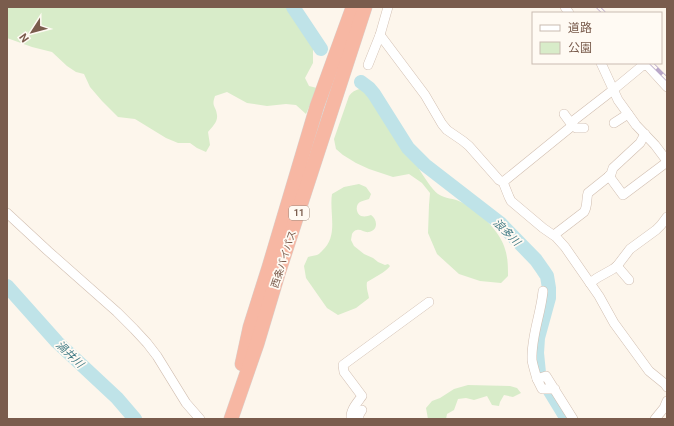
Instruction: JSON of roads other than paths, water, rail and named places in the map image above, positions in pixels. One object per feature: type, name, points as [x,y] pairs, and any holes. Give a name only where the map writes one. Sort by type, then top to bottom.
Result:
[{"type":"highway","name":"西条バイパス","points":[[230,419],[250,326],[317,106],[353,7]]},
{"type":"highway","name":"西条バイパス","points":[[230,419],[257,344],[278,274],[365,7]]},
{"type":"street","points":[[368,65],[380,35],[388,7]]},
{"type":"street","points":[[380,35],[425,95],[447,130],[463,141],[499,180],[503,182],[511,201],[543,228],[554,235],[566,247],[599,296],[614,323],[649,371],[667,387]]},
{"type":"street","points":[[602,64],[618,100],[667,162],[623,195],[609,176]]},
{"type":"street","points":[[503,182],[572,126],[573,121],[642,66],[647,65],[667,87]]},
{"type":"street","points":[[564,114],[576,128],[584,128]]},
{"type":"street","points":[[614,123],[628,114]]},
{"type":"street","points":[[554,235],[584,212],[587,208],[586,197],[588,193],[611,174],[613,168],[640,143],[645,134]]},
{"type":"street","points":[[7,214],[134,329],[157,356],[186,403],[200,419]]},
{"type":"street","points":[[590,283],[617,266],[630,249],[656,230],[667,218]]},
{"type":"street","points":[[617,266],[629,280]]},
{"type":"street","points":[[543,291],[534,331],[532,361],[540,378],[546,376],[551,389],[573,419]]},
{"type":"street","points":[[351,419],[352,410],[362,396],[344,372],[343,365],[429,302]]},
{"type":"street","points":[[655,419],[664,408],[667,401]]},
{"type":"street","points":[[359,419],[359,415],[362,410]]},
{"type":"waterway","name":"浪多川","points":[[293,7],[321,49]]},
{"type":"waterway","name":"浪多川","points":[[361,82],[374,94],[408,148],[425,165],[500,223],[536,260],[547,276],[549,298],[538,338],[537,353],[539,373],[567,419]]},
{"type":"waterway","name":"渦井川","points":[[7,286],[57,342],[117,398],[135,419]]},
{"type":"railway","points":[[598,7],[603,12]]},
{"type":"railway","points":[[652,64],[667,79]]}]
